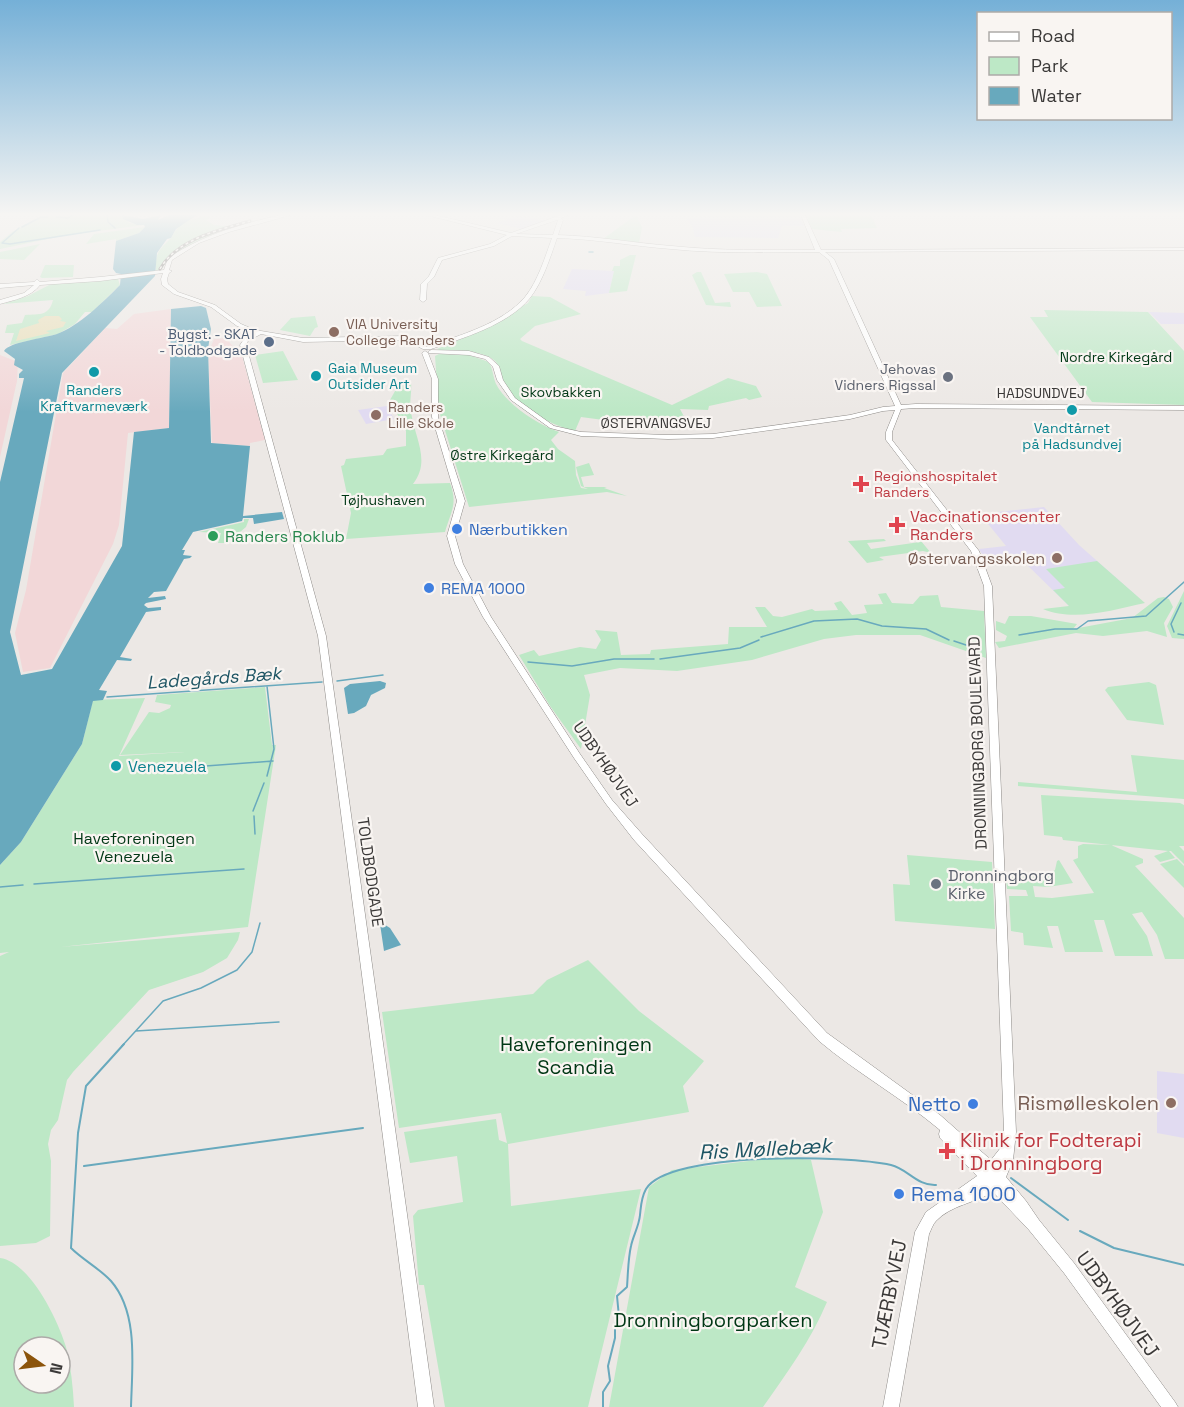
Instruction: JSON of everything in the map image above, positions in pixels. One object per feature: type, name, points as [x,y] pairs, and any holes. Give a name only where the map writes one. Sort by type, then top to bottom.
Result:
[{"type":"street","points":[[0,284],[54,281]]},
{"type":"street","points":[[165,281],[164,284],[171,290],[209,304],[239,326],[303,340],[402,338],[429,350],[494,321],[521,303],[530,294],[536,281]]},
{"type":"street","points":[[170,281],[171,285],[180,291],[221,304],[243,323],[266,332]]},
{"type":"street","points":[[423,300],[424,284],[427,281]]},
{"type":"street","points":[[841,281],[899,407]]},
{"type":"street","points":[[0,301],[25,292],[35,282]]},
{"type":"street","name":"TOLDBODGADE","points":[[266,332],[244,342],[322,636],[426,1407]]},
{"type":"street","name":"ØSTERVANGSVEJ","points":[[429,350],[476,354],[491,360],[496,366],[502,385],[513,399],[552,427],[581,434],[656,437],[713,436],[828,420],[899,407]]},
{"type":"street","name":"UDBYHØJVEJ","points":[[429,350],[435,379],[435,417],[461,501],[451,536],[459,564],[487,617],[609,802],[638,837],[823,1037],[842,1054],[915,1103],[943,1125],[992,1178],[1022,1205],[1034,1225],[1069,1268],[1170,1407]]},
{"type":"street","name":"HADSUNDVEJ","points":[[899,407],[949,405],[1184,408]]},
{"type":"street","name":"DRONNINGBORG BOULEVARD","points":[[899,407],[889,432],[889,440],[974,550],[988,586],[997,788],[1000,935],[1010,1123],[1005,1169],[992,1178]]},
{"type":"street","name":"TJÆRBYVEJ","points":[[891,1407],[922,1232],[931,1216],[952,1202],[975,1196],[992,1178]]},
{"type":"shaded area","points":[[567,281],[612,281],[609,293],[585,296],[586,291],[563,289]]},
{"type":"shaded area","points":[[171,309],[169,428],[128,433],[119,525],[113,544],[50,668],[23,672],[15,633],[26,590],[63,373],[105,328],[117,329],[134,314]]},
{"type":"shaded area","points":[[1149,312],[1184,313],[1184,324],[1161,324]]},
{"type":"shaded area","points":[[228,338],[242,356],[265,440],[250,443],[250,446],[212,443],[208,354],[214,339]]},
{"type":"shaded area","points":[[0,355],[18,362],[17,381],[0,457]]},
{"type":"shaded area","name":"Randers Lille Skole","points":[[387,406],[394,419],[366,424],[358,410]]},
{"type":"shaded area","name":"Østervangsskolen","points":[[1044,507],[1079,545],[1138,597],[1070,607],[1019,557],[986,561],[979,549],[1006,546],[980,514]]},
{"type":"shaded area","name":"Rismølleskolen","points":[[1157,1071],[1184,1074],[1184,1138],[1157,1133]]},
{"type":"green space","points":[[119,281],[120,285],[92,312],[85,312],[75,324],[58,334],[10,345],[14,333],[5,333],[7,325],[22,323],[25,315],[46,312],[53,300],[3,304],[28,296],[51,284]]},
{"type":"green space","points":[[612,281],[630,281],[627,291],[609,293]]},
{"type":"green space","points":[[695,281],[705,281],[715,303],[730,302],[731,307],[706,305]]},
{"type":"green space","points":[[727,281],[770,281],[782,306],[757,307],[749,292],[733,292]]},
{"type":"green space","name":"Skovbakken","points":[[532,296],[550,297],[581,314],[535,326],[520,339],[522,341],[672,405],[728,378],[756,386],[762,397],[709,406],[708,410],[680,409],[689,426],[627,430],[626,423],[581,417],[575,431],[546,420],[519,402],[506,387],[499,367],[491,358],[478,353],[437,349],[473,334],[528,303]]},
{"type":"green space","name":"Nordre Kirkegård","points":[[1044,310],[1148,312],[1184,351],[1184,405],[1092,402],[1030,317],[1048,317]]},
{"type":"green space","points":[[315,316],[318,327],[310,336],[280,330],[291,318]]},
{"type":"green space","points":[[283,351],[298,380],[263,383],[255,355]]},
{"type":"green space","name":"Østre Kirkegård","points":[[439,354],[469,355],[489,362],[496,384],[515,407],[559,432],[551,440],[558,449],[575,461],[576,475],[581,488],[588,489],[581,486],[576,467],[589,463],[594,475],[581,477],[584,487],[607,487],[604,488],[627,496],[607,492],[469,507],[439,411],[435,356]]},
{"type":"green space","name":"Tøjhushaven","points":[[411,383],[410,408],[421,458],[421,467],[413,484],[450,483],[454,502],[445,532],[346,539],[351,513],[341,466],[344,465],[346,459],[383,455],[387,449],[406,446],[406,431],[390,400],[399,384]]},
{"type":"green space","points":[[244,519],[249,519],[246,527],[227,543],[218,543],[221,533],[199,532],[244,522]]},
{"type":"green space","points":[[910,528],[931,553],[923,551],[879,557],[884,560],[867,563],[848,541],[884,539],[886,541],[867,543],[871,549],[920,542]]},
{"type":"green space","points":[[1097,561],[1145,603],[1080,615],[1055,613],[1043,609],[1069,606],[1053,590],[1065,588],[1046,569]]},
{"type":"green space","points":[[1184,591],[1184,639],[1172,638],[1167,626]]},
{"type":"green space","points":[[886,593],[892,603],[913,604],[920,596],[938,595],[941,607],[984,611],[986,658],[920,635],[856,635],[824,639],[752,660],[677,671],[620,668],[584,675],[590,695],[581,749],[550,706],[519,655],[534,650],[539,656],[580,647],[596,649],[601,640],[595,630],[617,632],[621,655],[650,654],[651,650],[728,644],[729,627],[767,627],[755,607],[765,607],[773,616],[782,617],[812,609],[815,611],[838,610],[834,603],[841,601],[852,615],[867,613],[864,605],[883,604],[878,594]]},
{"type":"green space","points":[[1158,598],[1169,599],[1173,607],[1164,623],[1167,637],[1147,631],[1103,636],[1076,633],[999,648],[995,642],[1005,641],[1007,636],[996,630],[996,621],[1005,624],[1009,616],[1031,616],[1077,624],[1073,629],[1132,618]]},
{"type":"green space","points":[[1149,682],[1156,685],[1164,725],[1127,720],[1105,690],[1108,687]]},
{"type":"green space","name":"Haveforeningen Venezuela","points":[[265,687],[272,745],[276,745],[248,927],[60,947],[240,932],[227,958],[203,972],[149,990],[73,1072],[67,1080],[58,1120],[51,1130],[48,1144],[51,1161],[50,1236],[36,1243],[0,1246],[0,956],[9,952],[0,953],[0,865],[21,842],[82,744],[93,700],[145,698],[119,756],[185,752],[120,755],[149,712],[159,713],[170,708],[171,705],[155,702],[157,695]]},
{"type":"green space","points":[[1131,755],[1184,760],[1184,799],[1018,786],[1018,782],[1137,792]]},
{"type":"green space","points":[[1041,795],[1180,803],[1184,805],[1184,846],[1179,846],[1184,851],[1184,864],[1171,851],[1169,851],[1175,858],[1160,862],[1154,856],[1168,851],[1063,840],[1062,837],[1044,835]]},
{"type":"green space","points":[[1083,844],[1111,845],[1143,859],[1143,863],[1135,866],[1184,918],[1184,959],[1165,959],[1157,935],[1142,912],[1132,914],[1147,936],[1153,956],[1115,956],[1104,920],[1094,920],[1103,952],[1065,952],[1058,926],[1047,926],[1053,948],[1024,945],[1023,933],[1011,931],[1009,896],[1028,896],[1026,890],[1007,889],[1006,880],[1010,877],[1047,876],[1055,870],[1059,860],[1073,883],[1048,887],[1033,886],[1035,897],[1052,898],[1094,893],[1073,860],[1078,858],[1078,846]]},
{"type":"green space","points":[[907,855],[992,862],[995,929],[895,921],[893,884],[910,885]]},
{"type":"green space","points":[[1177,859],[1184,866],[1184,888],[1160,864]]},
{"type":"green space","name":"Haveforeningen Scandia","points":[[588,960],[639,1011],[704,1061],[683,1086],[689,1112],[508,1144],[511,1206],[641,1189],[588,1407],[445,1407],[424,1285],[419,1285],[413,1216],[418,1210],[463,1202],[457,1156],[410,1163],[404,1132],[496,1119],[499,1140],[507,1143],[501,1113],[399,1128],[382,1012],[533,994],[547,980]]},
{"type":"green space","name":"Dronningborgparken","points":[[784,1157],[811,1160],[823,1212],[795,1287],[827,1302],[806,1343],[781,1382],[763,1407],[609,1407],[649,1187],[672,1170]]},
{"type":"green space","points":[[0,1258],[11,1262],[32,1281],[50,1308],[62,1335],[12,1335],[12,1395],[72,1395],[72,1377],[74,1407],[0,1407]]},
{"type":"sand","points":[[45,316],[59,316],[62,319],[60,321],[66,322],[63,327],[46,331],[50,333],[16,341],[20,329],[39,323],[38,320]]},
{"type":"water","points":[[120,281],[151,281],[62,373],[10,632],[21,675],[52,669],[122,546],[134,432],[169,428],[171,309],[201,306],[206,308],[211,329],[208,349],[211,443],[250,446],[243,516],[282,512],[284,519],[254,524],[253,518],[243,518],[242,521],[193,532],[182,550],[185,550],[183,555],[192,556],[184,559],[166,591],[154,592],[148,598],[165,596],[166,599],[144,605],[148,608],[161,607],[161,610],[146,612],[120,657],[132,659],[131,661],[117,660],[99,690],[107,691],[103,700],[93,701],[82,744],[21,842],[0,865],[0,482],[24,378],[19,378],[23,370],[14,365],[15,359],[4,351],[13,345],[57,334],[74,325],[120,285]]},
{"type":"water","points":[[380,681],[386,683],[385,688],[371,695],[366,706],[348,714],[344,688],[350,684]]},
{"type":"water","points":[[380,924],[390,928],[401,945],[384,951]]},
{"type":"waterway","name":"Ladegårds Bæk","points":[[1019,635],[1055,629],[1077,629],[1088,621],[1146,616],[1184,582]]},
{"type":"waterway","points":[[1174,632],[1171,624],[1181,603]]},
{"type":"waterway","name":"Ladegårds Bæk","points":[[761,637],[814,621],[857,619],[882,626],[926,629],[949,640]]},
{"type":"waterway","points":[[1178,634],[1184,635]]},
{"type":"waterway","name":"Ladegårds Bæk","points":[[660,659],[740,648],[759,640]]},
{"type":"waterway","name":"Ladegårds Bæk","points":[[954,641],[981,650]]},
{"type":"waterway","name":"Ladegårds Bæk","points":[[528,662],[572,666],[614,659],[654,659]]},
{"type":"waterway","name":"Ladegårds Bæk","points":[[337,681],[383,675]]},
{"type":"waterway","name":"Ladegårds Bæk","points":[[107,697],[322,682]]},
{"type":"waterway","points":[[267,686],[274,749],[271,761]]},
{"type":"waterway","points":[[152,770],[271,761]]},
{"type":"waterway","points":[[267,776],[271,761]]},
{"type":"waterway","points":[[253,811],[264,783]]},
{"type":"waterway","points":[[254,816],[255,834]]},
{"type":"waterway","points":[[34,884],[244,869]]},
{"type":"waterway","points":[[0,887],[23,885]]},
{"type":"waterway","points":[[373,889],[381,924]]},
{"type":"waterway","points":[[122,1046],[163,1001],[201,988],[237,970],[252,952],[260,923]]},
{"type":"waterway","points":[[136,1031],[279,1022]]},
{"type":"waterway","points":[[124,1044],[86,1086],[78,1133],[71,1248],[111,1281],[126,1309],[132,1341],[131,1407]]},
{"type":"waterway","points":[[84,1166],[363,1128]]},
{"type":"waterway","name":"Ris Møllebæk","points":[[603,1407],[603,1392],[610,1381],[608,1366],[615,1338],[615,1323],[619,1317],[617,1296],[627,1287],[630,1251],[643,1196],[646,1189],[661,1177],[688,1168],[723,1162],[761,1159],[838,1159],[891,1165],[923,1183],[936,1185]]},
{"type":"waterway","name":"Ris Møllebæk","points":[[1011,1178],[1068,1220]]},
{"type":"waterway","name":"Ris Møllebæk","points":[[1080,1231],[1114,1248],[1184,1265]]},
{"type":"place","name":"VIA University College Randers","points":[[334,332]]},
{"type":"place","name":"Bygst. - SKAT - Toldbodgade","points":[[269,342]]},
{"type":"place","name":"Randers Kraftvarmeværk","points":[[94,372]]},
{"type":"place","name":"Gaia Museum Outsider Art","points":[[316,376]]},
{"type":"place","name":"Jehovas Vidners Rigssal","points":[[948,377]]},
{"type":"place","name":"Vandtårnet på Hadsundvej","points":[[1072,410]]},
{"type":"place","name":"Randers Lille Skole","points":[[376,415]]},
{"type":"place","name":"Regionshospitalet Randers","points":[[861,484]]},
{"type":"place","name":"Vaccinationscenter Randers","points":[[897,525]]},
{"type":"place","name":"Nærbutikken","points":[[457,529]]},
{"type":"place","name":"Randers Roklub","points":[[213,536]]},
{"type":"place","name":"Østervangsskolen","points":[[1057,558]]},
{"type":"place","name":"REMA 1000","points":[[429,588]]},
{"type":"place","name":"Venezuela","points":[[116,766]]},
{"type":"place","name":"Dronningborg Kirke","points":[[936,884]]},
{"type":"place","name":"Rismølleskolen","points":[[1171,1103]]},
{"type":"place","name":"Netto","points":[[973,1104]]},
{"type":"place","name":"Klinik for Fodterapi i Dronningborg","points":[[947,1151]]},
{"type":"place","name":"Rema 1000","points":[[899,1194]]}]
